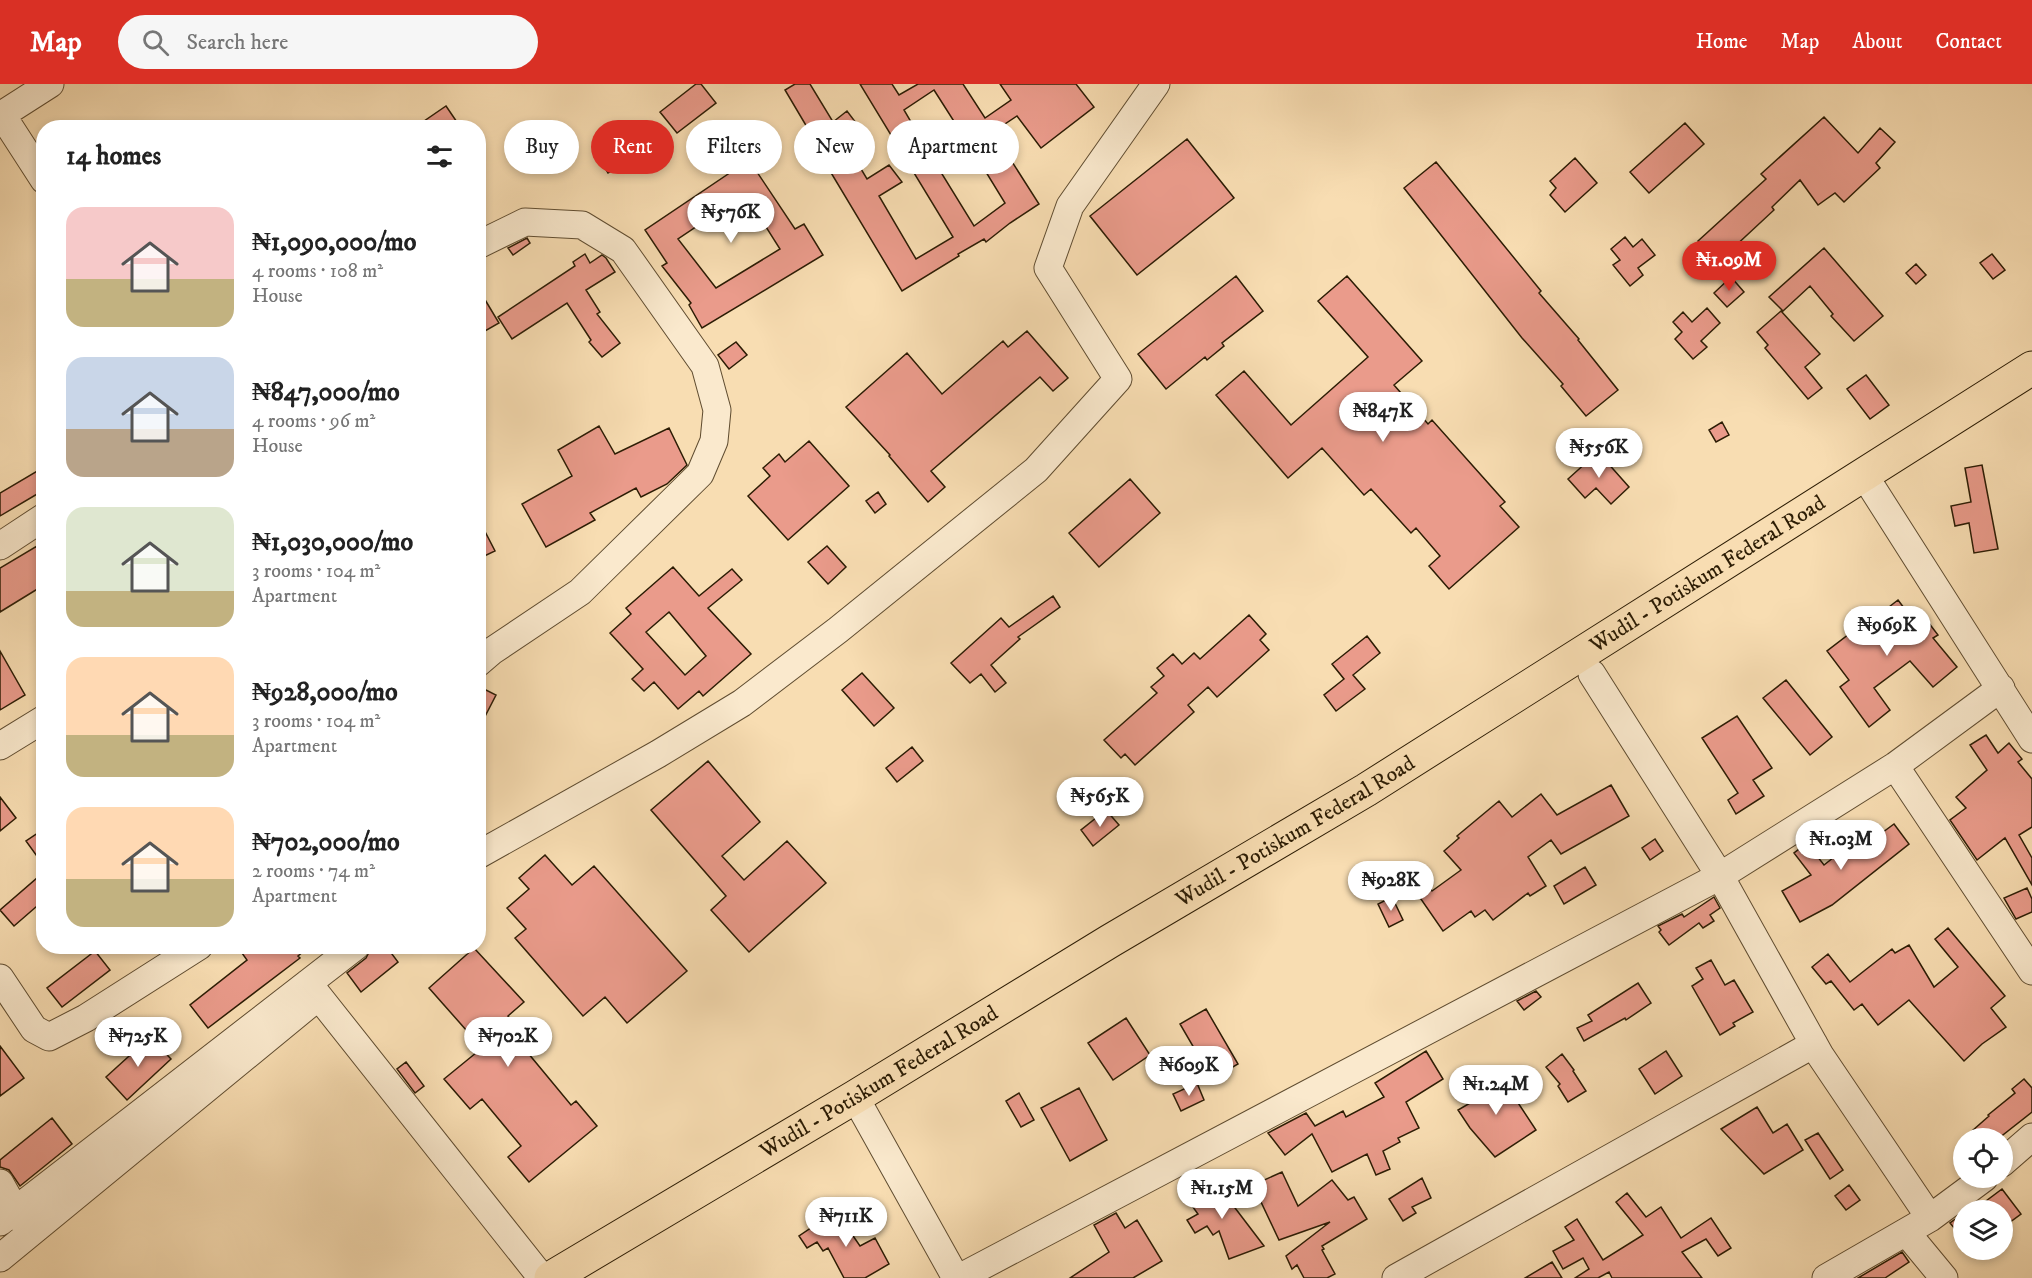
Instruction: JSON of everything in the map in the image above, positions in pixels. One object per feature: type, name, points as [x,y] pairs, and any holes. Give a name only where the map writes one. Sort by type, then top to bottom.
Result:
[{"type":"main road","name":"Wudil - Potiskum Federal Road","points":[[551,1278],[860,1106],[1227,892],[1571,678],[1870,483],[2032,368]]},
{"type":"main road","name":"Wudil - Potiskum Federal Road","points":[[1870,483],[2032,392]]},
{"type":"main road","name":"Wudil - Potiskum Federal Road","points":[[591,1278],[860,1106]]},
{"type":"street","points":[[36,168],[1,116],[50,84]]},
{"type":"street","points":[[486,851],[658,754],[742,702],[838,630],[1036,470],[1118,380],[1048,268],[1070,206],[1156,84]]},
{"type":"street","points":[[486,241],[525,222],[582,225],[623,250],[705,366],[717,410],[714,441],[700,474],[580,592],[486,656]]},
{"type":"street","points":[[1870,483],[2032,739]]},
{"type":"street","points":[[0,546],[36,522]]},
{"type":"street","points":[[1571,678],[1720,876],[1814,1044],[1930,1218]]},
{"type":"street","points":[[860,1106],[958,1278],[1720,876],[1895,766],[2001,688]]},
{"type":"street","points":[[0,746],[36,724]]},
{"type":"street","points":[[1895,766],[2032,970]]},
{"type":"street","points":[[0,978],[34,1029],[49,1036],[86,1018],[186,954]]},
{"type":"street","points":[[0,1258],[307,995],[348,954]]},
{"type":"street","points":[[8,1216],[307,995]]},
{"type":"street","points":[[307,995],[521,1278]]},
{"type":"street","points":[[307,995],[542,1278]]},
{"type":"street","points":[[1396,1278],[1814,1044]]},
{"type":"street","points":[[0,1183],[8,1216],[32,1232]]},
{"type":"street","points":[[1826,1278],[1906,1233],[1970,1188]]},
{"type":"street","points":[[1906,1233],[1944,1278]]},
{"type":"building","points":[[696,84],[701,84],[716,103],[694,120],[686,120],[686,126],[677,133],[674,129],[674,120],[666,120],[660,112]]},
{"type":"building","points":[[795,84],[810,84],[832,120],[803,120],[785,90]]},
{"type":"building","points":[[860,84],[892,84],[899,95],[918,84],[963,84],[985,118],[1011,100],[1000,84],[1076,84],[1094,107],[1041,148],[1017,116],[1011,120],[953,120],[934,90],[904,110],[910,120],[887,120],[887,128]]},
{"type":"building","points":[[446,106],[456,120],[426,120]]},
{"type":"building","points":[[847,111],[854,120],[836,120]]},
{"type":"building","points":[[1824,117],[1858,153],[1880,128],[1895,142],[1876,163],[1880,168],[1844,202],[1835,193],[1818,205],[1800,180],[1772,207],[1774,210],[1718,262],[1698,241],[1766,179],[1761,174]]},
{"type":"building","points":[[1685,123],[1704,144],[1649,193],[1630,172]]},
{"type":"building","points":[[1187,139],[1234,198],[1137,275],[1090,216]]},
{"type":"building","points":[[1575,158],[1597,183],[1565,212],[1550,195],[1556,188],[1550,181]]},
{"type":"building","points":[[1436,162],[1618,390],[1586,416],[1561,386],[1563,384],[1522,338],[1404,188]]},
{"type":"building","points":[[887,166],[887,174],[896,174],[902,182],[879,196],[916,259],[953,237],[915,174],[942,174],[974,226],[1005,203],[987,174],[1019,173],[1039,204],[986,242],[984,239],[958,254],[959,256],[902,291],[832,174],[864,174],[867,179]]},
{"type":"building","points":[[728,174],[758,174],[795,229],[804,224],[823,255],[702,328],[689,305],[691,303],[662,266],[667,263],[645,230]],"holes":[[[745,194],[780,249],[716,288],[678,239]]]},
{"type":"building","points":[[1625,237],[1633,247],[1642,239],[1655,255],[1638,268],[1643,275],[1630,286],[1613,265],[1620,260],[1611,249]]},
{"type":"building","points":[[527,238],[530,243],[513,255],[508,248]]},
{"type":"building","points":[[1824,248],[1883,316],[1854,341],[1831,316],[1833,314],[1810,286],[1783,311],[1769,297]]},
{"type":"building","points":[[585,254],[590,263],[602,255],[615,272],[586,290],[600,312],[597,314],[620,343],[602,357],[589,342],[591,340],[567,303],[512,339],[498,317],[575,266],[573,262]]},
{"type":"building","points":[[1992,254],[2005,270],[1993,279],[1980,263]]},
{"type":"building","points":[[1916,264],[1926,275],[1916,284],[1906,273]]},
{"type":"building","points":[[1236,276],[1263,311],[1222,343],[1224,346],[1207,360],[1205,357],[1166,389],[1138,354]]},
{"type":"building","points":[[1347,276],[1422,361],[1394,385],[1428,424],[1432,420],[1505,502],[1500,506],[1519,527],[1449,589],[1429,566],[1440,556],[1416,528],[1411,533],[1371,489],[1364,495],[1322,448],[1288,478],[1216,395],[1244,371],[1291,425],[1368,357],[1318,301]]},
{"type":"building","points":[[1731,277],[1744,292],[1727,307],[1714,293]]},
{"type":"building","points":[[486,301],[499,323],[486,330]]},
{"type":"building","points":[[1707,308],[1720,323],[1701,341],[1707,347],[1693,359],[1675,339],[1682,332],[1673,322],[1683,312],[1692,322]]},
{"type":"building","points":[[1781,311],[1820,354],[1805,367],[1822,388],[1808,399],[1765,348],[1768,345],[1757,332]]},
{"type":"building","points":[[1027,331],[1068,378],[1053,391],[1040,377],[931,471],[945,487],[928,502],[890,455],[846,407],[907,353],[942,394],[1003,341],[1008,347]]},
{"type":"building","points":[[736,342],[747,355],[729,369],[718,355]]},
{"type":"building","points":[[1866,375],[1889,405],[1870,419],[1847,389]]},
{"type":"building","points":[[1722,422],[1729,435],[1716,442],[1709,430]]},
{"type":"building","points":[[599,426],[615,454],[669,428],[687,465],[667,484],[641,497],[636,488],[590,513],[595,520],[546,547],[522,504],[572,476],[558,450]]},
{"type":"building","points":[[809,441],[849,486],[788,540],[748,496],[770,476],[763,468],[779,454],[785,462]]},
{"type":"building","points":[[1598,452],[1629,487],[1611,504],[1596,488],[1585,498],[1568,479]]},
{"type":"building","points":[[1982,465],[1998,549],[1974,553],[1969,523],[1955,526],[1951,506],[1971,502],[1965,468]]},
{"type":"building","points":[[36,472],[36,495],[0,516],[0,493]]},
{"type":"building","points":[[1130,479],[1160,513],[1099,567],[1069,533]]},
{"type":"building","points":[[878,492],[886,504],[875,513],[866,501]]},
{"type":"building","points":[[486,534],[495,551],[486,555]]},
{"type":"building","points":[[827,546],[846,567],[828,584],[808,562]]},
{"type":"building","points":[[36,547],[36,590],[0,612],[0,568]]},
{"type":"building","points":[[673,567],[699,596],[732,569],[742,580],[708,608],[751,654],[703,696],[699,691],[678,709],[654,682],[644,691],[632,679],[643,669],[610,633],[631,614],[626,608]],"holes":[[[669,612],[706,656],[685,675],[646,632]]]},
{"type":"building","points":[[1053,596],[1060,607],[1018,637],[1020,639],[991,665],[1006,683],[995,692],[981,674],[970,683],[951,663],[1001,618],[1009,627]]},
{"type":"building","points":[[1898,600],[1916,624],[1925,618],[1938,635],[1933,638],[1957,667],[1933,687],[1910,661],[1874,688],[1890,710],[1869,727],[1840,687],[1849,680],[1827,651],[1874,615],[1876,617]]},
{"type":"building","points":[[1249,615],[1266,634],[1260,640],[1269,650],[1217,697],[1208,687],[1188,705],[1194,712],[1135,765],[1125,754],[1121,758],[1104,740],[1157,693],[1151,687],[1164,676],[1157,668],[1173,654],[1182,664],[1194,653],[1200,659]]},
{"type":"building","points":[[1367,636],[1380,653],[1353,675],[1365,689],[1336,711],[1324,695],[1344,679],[1332,664]]},
{"type":"building","points":[[0,651],[25,695],[0,710]]},
{"type":"building","points":[[862,673],[894,708],[874,726],[842,690]]},
{"type":"building","points":[[1786,680],[1832,737],[1810,755],[1763,698]]},
{"type":"building","points":[[486,690],[496,695],[486,714]]},
{"type":"building","points":[[1737,716],[1772,768],[1753,780],[1764,796],[1736,814],[1728,800],[1738,793],[1702,738]]},
{"type":"building","points":[[1986,735],[1998,753],[2009,743],[2022,759],[2018,762],[2032,779],[2032,827],[2019,835],[2032,858],[2032,885],[2005,838],[1977,860],[1950,820],[1966,808],[1956,797],[1987,770],[1970,745]]},
{"type":"building","points":[[912,747],[923,761],[897,782],[886,768]]},
{"type":"building","points":[[708,761],[760,822],[722,856],[744,880],[787,841],[826,883],[749,952],[711,910],[726,896],[651,810]]},
{"type":"building","points":[[1611,785],[1629,816],[1561,854],[1551,840],[1528,857],[1546,886],[1530,896],[1528,893],[1493,920],[1485,910],[1475,917],[1471,911],[1443,931],[1405,876],[1419,868],[1432,891],[1461,870],[1444,851],[1459,838],[1457,836],[1499,801],[1512,817],[1541,794],[1557,815]]},
{"type":"building","points":[[0,797],[16,818],[0,831]]},
{"type":"building","points":[[1106,810],[1119,825],[1093,846],[1081,830]]},
{"type":"building","points":[[1894,824],[1909,844],[1832,905],[1800,922],[1782,891],[1811,875],[1794,853],[1807,843],[1824,865],[1872,827],[1879,835]]},
{"type":"building","points":[[36,834],[36,855],[26,841]]},
{"type":"building","points":[[1655,839],[1663,851],[1650,860],[1642,848]]},
{"type":"building","points":[[545,855],[572,885],[594,866],[687,971],[627,1023],[605,997],[583,1016],[515,938],[526,929],[507,908],[529,889],[519,878]]},
{"type":"building","points":[[1585,867],[1596,885],[1564,904],[1554,886]]},
{"type":"building","points":[[36,879],[36,907],[14,926],[0,910]]},
{"type":"building","points":[[2027,888],[2032,899],[2032,912],[2016,919],[2004,898]]},
{"type":"building","points":[[1392,897],[1403,920],[1389,927],[1378,904]]},
{"type":"building","points":[[1714,897],[1720,908],[1710,915],[1714,921],[1703,928],[1699,923],[1669,945],[1659,932],[1661,930],[1658,926],[1682,914],[1684,917]]},
{"type":"building","points":[[1948,928],[2005,996],[1991,1008],[2006,1027],[1982,1044],[1964,1061],[1909,1000],[1878,1025],[1862,1004],[1854,1010],[1831,981],[1826,984],[1812,967],[1828,954],[1850,982],[1892,949],[1895,953],[1909,945],[1934,987],[1958,967],[1935,939]]},
{"type":"building","points":[[91,954],[97,954],[110,970],[62,1007],[47,988]]},
{"type":"building","points":[[243,954],[300,954],[298,956],[300,958],[208,1028],[190,1005],[247,960]]},
{"type":"building","points":[[368,954],[392,954],[398,962],[361,992],[347,973]]},
{"type":"building","points":[[467,954],[480,954],[524,1002],[508,1016],[534,1048],[528,1053],[571,1105],[576,1101],[597,1126],[529,1182],[508,1157],[521,1146],[482,1099],[470,1109],[444,1079],[482,1048],[429,988]]},
{"type":"building","points":[[1711,960],[1725,985],[1734,980],[1753,1012],[1733,1023],[1735,1026],[1720,1035],[1692,986],[1703,979],[1696,968]]},
{"type":"building","points":[[1638,983],[1651,1003],[1626,1020],[1625,1018],[1584,1041],[1577,1028],[1592,1021],[1588,1015]]},
{"type":"building","points":[[1536,991],[1541,997],[1524,1010],[1517,1001]]},
{"type":"building","points":[[1206,1009],[1238,1064],[1212,1079],[1180,1024]]},
{"type":"building","points":[[1126,1018],[1150,1055],[1113,1080],[1088,1043]]},
{"type":"building","points":[[150,1037],[171,1059],[127,1100],[106,1077]]},
{"type":"building","points":[[0,1046],[24,1078],[0,1096]]},
{"type":"building","points":[[1426,1051],[1443,1079],[1406,1102],[1419,1128],[1398,1138],[1400,1142],[1383,1151],[1390,1169],[1376,1175],[1367,1154],[1332,1172],[1312,1134],[1285,1155],[1268,1133],[1306,1113],[1315,1126],[1343,1111],[1346,1117],[1384,1097],[1375,1083]]},
{"type":"building","points":[[1666,1051],[1682,1076],[1655,1094],[1639,1069]]},
{"type":"building","points":[[1562,1054],[1586,1091],[1568,1102],[1558,1086],[1560,1084],[1546,1067]]},
{"type":"building","points":[[406,1062],[424,1086],[415,1093],[397,1069]]},
{"type":"building","points":[[1497,1071],[1536,1130],[1495,1157],[1458,1110],[1477,1099],[1470,1088]]},
{"type":"building","points":[[2024,1079],[2032,1088],[2032,1112],[2012,1128],[1975,1128],[2015,1093],[2012,1089]]},
{"type":"building","points":[[1197,1083],[1204,1100],[1181,1111],[1173,1094]]},
{"type":"building","points":[[1079,1088],[1107,1140],[1070,1161],[1041,1108]]},
{"type":"building","points":[[1019,1093],[1034,1120],[1021,1127],[1006,1101]]},
{"type":"building","points":[[1757,1107],[1773,1133],[1787,1124],[1803,1150],[1764,1174],[1721,1129]]},
{"type":"building","points":[[52,1118],[72,1144],[20,1186],[9,1170],[0,1167],[0,1160]]},
{"type":"building","points":[[1818,1133],[1843,1170],[1830,1179],[1805,1140]]},
{"type":"building","points":[[1282,1172],[1298,1206],[1332,1180],[1348,1200],[1354,1197],[1367,1219],[1322,1246],[1335,1274],[1327,1278],[1304,1278],[1297,1265],[1292,1269],[1286,1256],[1330,1222],[1279,1240],[1253,1185]]},
{"type":"building","points":[[1422,1178],[1431,1198],[1412,1207],[1416,1213],[1403,1221],[1389,1199]]},
{"type":"building","points":[[1213,1179],[1264,1246],[1229,1259],[1219,1231],[1213,1235],[1207,1226],[1195,1233],[1187,1220],[1198,1214],[1187,1199]]},
{"type":"building","points":[[1849,1185],[1860,1200],[1846,1210],[1835,1196]]},
{"type":"building","points":[[2002,1189],[2010,1200],[1987,1200]]},
{"type":"building","points":[[1627,1193],[1646,1217],[1661,1207],[1681,1238],[1711,1218],[1731,1248],[1718,1256],[1706,1239],[1682,1252],[1702,1278],[1612,1278],[1609,1272],[1598,1278],[1575,1278],[1589,1269],[1583,1258],[1563,1269],[1553,1251],[1574,1240],[1565,1227],[1577,1219],[1603,1260],[1643,1235],[1616,1202]]},
{"type":"building","points":[[2013,1203],[2021,1214],[2013,1220]]},
{"type":"building","points":[[836,1211],[860,1246],[875,1238],[889,1264],[865,1278],[844,1278],[828,1248],[823,1251],[817,1242],[807,1248],[799,1236]]},
{"type":"building","points":[[1116,1213],[1125,1228],[1137,1220],[1162,1261],[1133,1278],[1070,1278],[1109,1252],[1094,1225]]},
{"type":"building","points":[[1902,1252],[1909,1262],[1885,1278],[1858,1278]]},
{"type":"building","points":[[1552,1262],[1562,1278],[1525,1278]]}]
